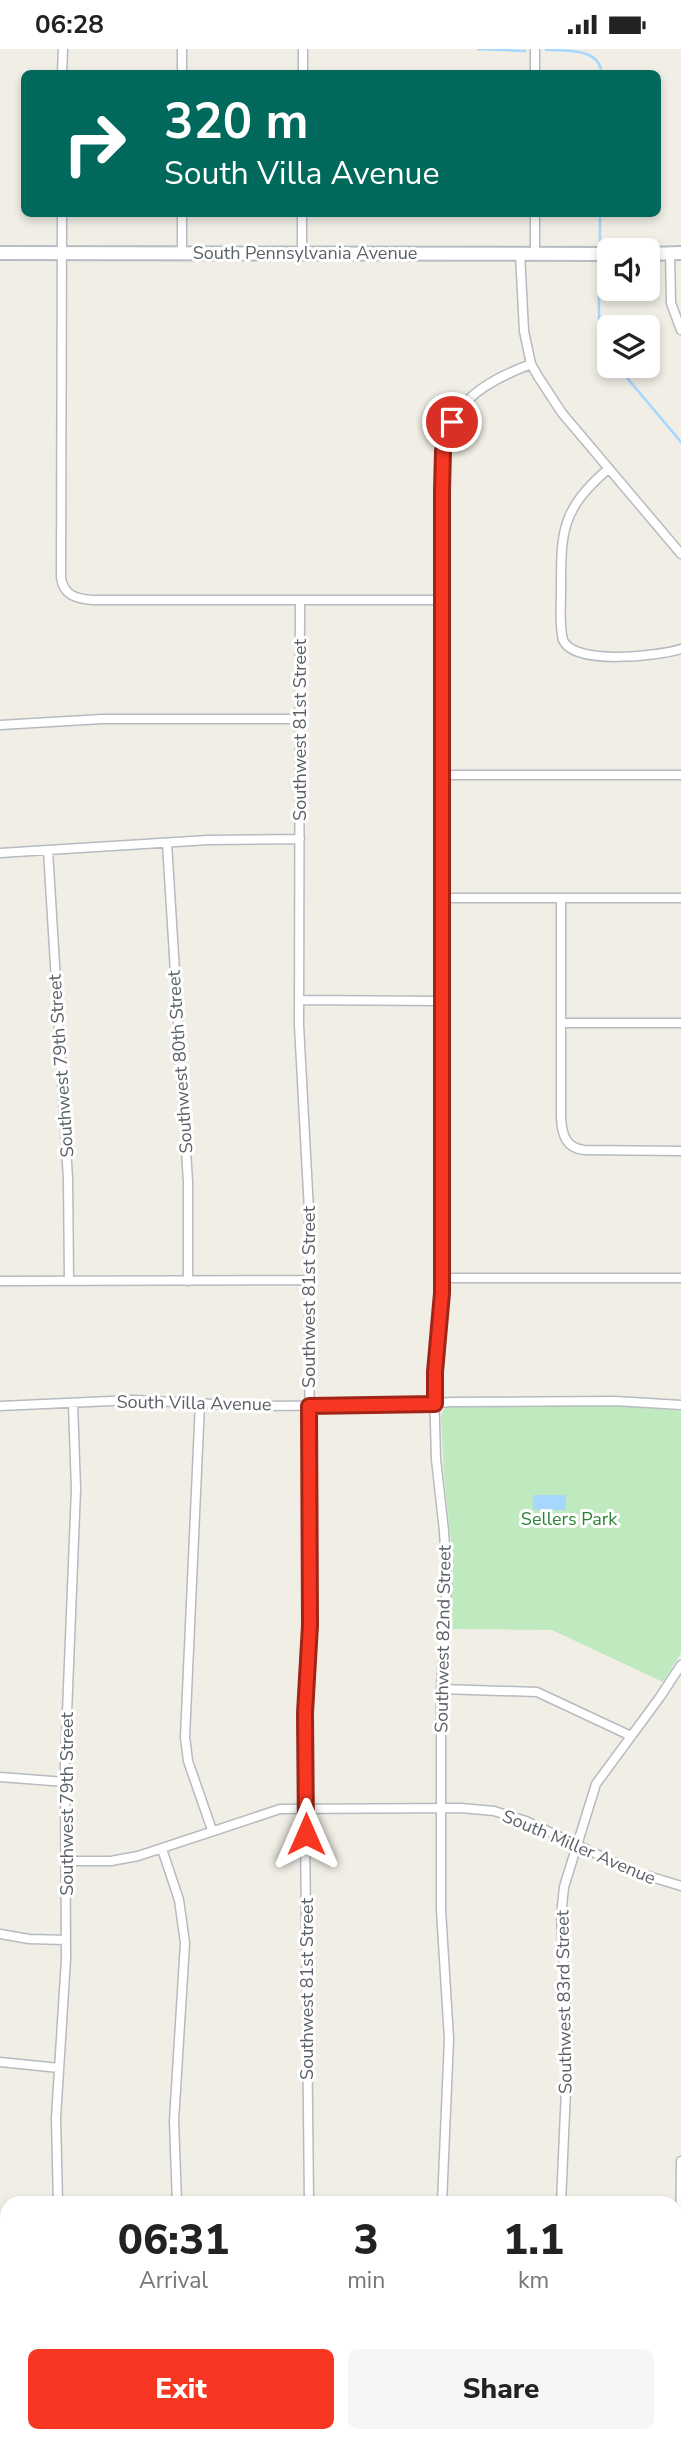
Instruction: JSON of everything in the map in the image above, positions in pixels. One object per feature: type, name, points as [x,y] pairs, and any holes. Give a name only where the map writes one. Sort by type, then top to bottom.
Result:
[{"type":"main road","name":"South Pennsylvania Avenue","points":[[0,253],[597,254]]},
{"type":"street","points":[[62,49],[62,70]]},
{"type":"street","points":[[182,49],[182,70]]},
{"type":"street","points":[[303,49],[303,70]]},
{"type":"street","points":[[535,49],[535,70]]},
{"type":"street","points":[[62,217],[61,577],[62,585],[70,594],[76,598],[93,600],[442,600]]},
{"type":"street","points":[[182,217],[182,253]]},
{"type":"street","points":[[302,217],[302,253]]},
{"type":"street","points":[[535,217],[535,253]]},
{"type":"street","points":[[520,253],[522,308],[531,363],[549,396],[681,554]]},
{"type":"street","points":[[675,253],[671,303],[681,330]]},
{"type":"street","name":"Southwest 82nd Street","points":[[442,2196],[449,2039],[440,1808],[441,1689],[447,1572],[437,1466],[435,1404],[435,1372],[442,1306],[442,466],[448,432],[457,413],[478,389],[531,363]]},
{"type":"street","points":[[608,469],[577,500],[563,531],[562,640],[573,652],[588,655],[650,655],[681,649]]},
{"type":"street","name":"Southwest 81st Street","points":[[300,600],[299,1000],[300,1067],[308,1170],[309,1280],[310,1625],[305,1713],[309,2196]]},
{"type":"street","points":[[0,725],[102,719],[300,719]]},
{"type":"street","points":[[442,775],[681,775]]},
{"type":"street","points":[[0,853],[167,843],[300,839]]},
{"type":"street","name":"Southwest 80th Street","points":[[167,843],[188,1182],[188,1281]]},
{"type":"street","name":"Southwest 79th Street","points":[[48,850],[68,1179],[69,1281]]},
{"type":"street","points":[[442,898],[681,898]]},
{"type":"street","points":[[561,898],[561,1127],[565,1139],[572,1146],[584,1150],[681,1151]]},
{"type":"street","points":[[299,1000],[442,1001]]},
{"type":"street","points":[[561,1023],[681,1023]]},
{"type":"street","points":[[442,1278],[681,1278]]},
{"type":"street","points":[[0,1281],[309,1280]]},
{"type":"street","name":"South Villa Avenue","points":[[0,1406],[133,1400],[309,1406],[615,1401],[681,1405]]},
{"type":"street","points":[[200,1403],[186,1745],[188,1762],[212,1830]]},
{"type":"street","name":"Southwest 79th Street","points":[[58,2196],[56,2153],[66,1940],[65,1782],[76,1489],[73,1404]]},
{"type":"street","name":"Southwest 83rd Street","points":[[561,2196],[568,2043],[561,1910],[564,1887],[596,1784],[681,1665]]},
{"type":"street","points":[[441,1689],[514,1689],[537,1692],[631,1736]]},
{"type":"street","points":[[0,1777],[65,1782]]},
{"type":"street","name":"South Miller Avenue","points":[[66,1861],[117,1860],[162,1849],[272,1811],[305,1808],[482,1809],[508,1814],[635,1872],[681,1886]]},
{"type":"street","points":[[162,1849],[179,1900],[185,1943],[174,2121],[177,2196]]},
{"type":"street","points":[[0,1934],[29,1939],[66,1940]]},
{"type":"street","points":[[0,2062],[59,2068]]},
{"type":"street","points":[[681,2161],[681,2196]]},
{"type":"green space","name":"Sellers Park","points":[[453,1406],[621,1406],[681,1411],[681,1653],[663,1682],[552,1630],[449,1629],[453,1561],[441,1416],[444,1409]]},
{"type":"water","points":[[533,1495],[566,1495],[566,1510],[533,1510]]},
{"type":"waterway","points":[[478,49],[525,51]]},
{"type":"waterway","points":[[546,50],[589,55],[595,59],[600,70]]},
{"type":"waterway","points":[[600,217],[600,238]]},
{"type":"waterway","points":[[599,301],[600,315]]},
{"type":"waterway","points":[[627,378],[681,442]]},
{"type":"route","points":[[306,1834],[305,1713],[310,1625],[309,1406],[435,1404],[435,1372],[442,1306],[442,491],[443,451],[452,422]]}]
